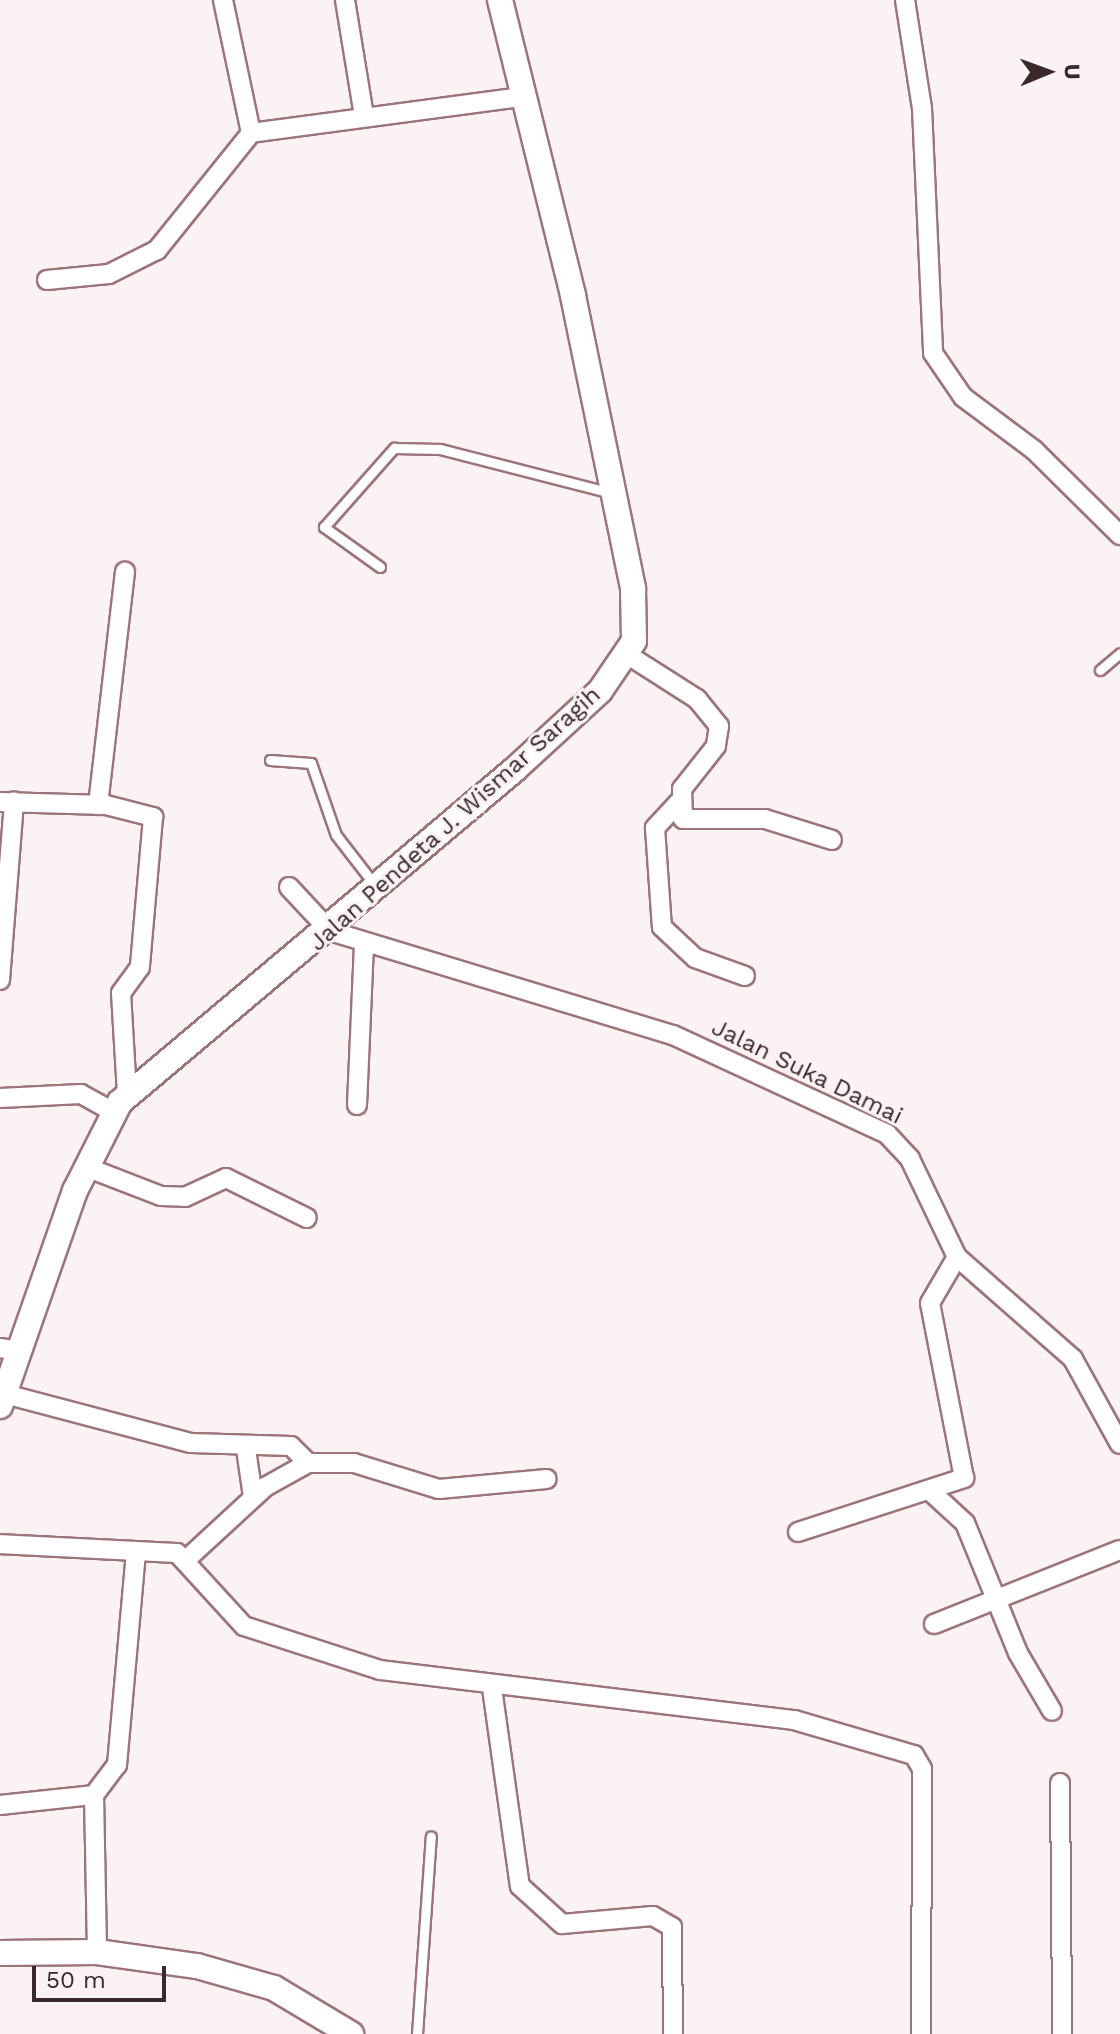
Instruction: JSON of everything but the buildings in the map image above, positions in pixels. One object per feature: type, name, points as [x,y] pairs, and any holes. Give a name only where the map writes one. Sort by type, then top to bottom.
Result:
[{"type":"street","points":[[223,0],[251,133]]},
{"type":"street","points":[[345,0],[364,116]]},
{"type":"street","points":[[500,0],[614,494],[636,618],[628,655],[697,699],[719,726],[716,746],[680,801],[655,828],[662,927],[695,958],[745,976]]},
{"type":"street","points":[[905,0],[922,108],[933,353],[963,397],[1034,450],[1120,535]]},
{"type":"street","points":[[47,280],[109,274],[157,250],[251,133],[521,97]]},
{"type":"street","points":[[98,805],[125,572]]},
{"type":"street","name":"Jalan Pendeta J. Wismar Saragih","points":[[2,1400],[9,1350],[86,1167],[120,1103],[330,931],[375,886],[514,770],[628,655]]},
{"type":"street","points":[[680,801],[683,819],[692,823],[765,819],[832,840]]},
{"type":"street","points":[[0,980],[7,802],[98,805],[153,817],[140,967],[121,993],[120,1103],[81,1094],[0,1098]]},
{"type":"street","points":[[289,887],[330,931]]},
{"type":"street","name":"Jalan Suka Damai","points":[[330,931],[673,1035],[887,1134],[910,1159],[957,1257],[1073,1359],[1120,1444]]},
{"type":"street","points":[[357,1105],[364,943]]},
{"type":"street","points":[[86,1167],[161,1196],[185,1197],[226,1178],[307,1218]]},
{"type":"street","points":[[798,1532],[929,1490],[966,1471],[930,1303],[957,1257]]},
{"type":"street","points":[[2,1400],[132,1431],[246,1449],[291,1446],[308,1463]]},
{"type":"street","points":[[246,1449],[253,1497]]},
{"type":"street","points":[[0,1544],[188,1558],[253,1497],[308,1463],[354,1463],[439,1489],[547,1479]]},
{"type":"street","points":[[929,1490],[965,1523],[995,1598],[1052,1711]]},
{"type":"street","points":[[934,1624],[1120,1550]]},
{"type":"street","points":[[97,1952],[94,1795],[117,1765],[121,1743],[136,1553]]},
{"type":"street","points":[[188,1558],[228,1616],[265,1637],[380,1670],[492,1688],[794,1720],[920,1760],[921,2034]]},
{"type":"street","points":[[492,1688],[520,1886],[562,1924],[653,1916],[672,1927],[673,2034]]},
{"type":"street","points":[[1060,1783],[1062,2034]]},
{"type":"street","points":[[0,1805],[94,1795]]},
{"type":"street","points":[[0,1953],[97,1952],[197,1966],[274,1988],[351,2034]]},
{"type":"lane","points":[[380,567],[324,527],[394,448],[440,449],[614,494]]},
{"type":"lane","points":[[1100,670],[1120,653]]},
{"type":"lane","points":[[270,760],[311,763],[336,835],[375,886]]},
{"type":"lane","points":[[417,2034],[431,1836]]}]
